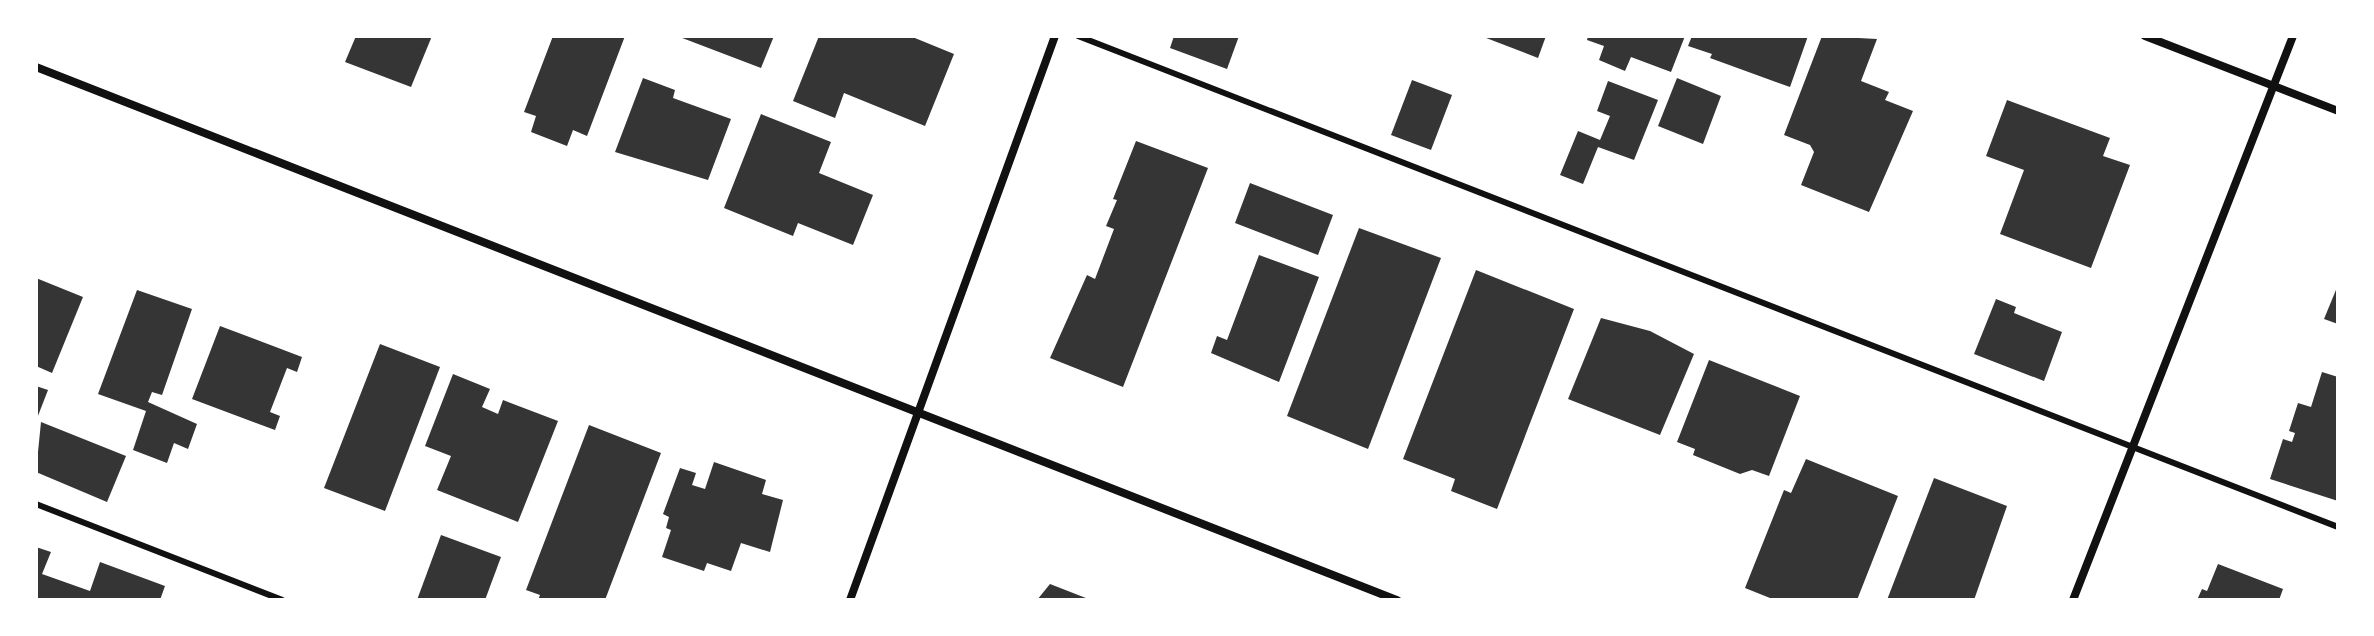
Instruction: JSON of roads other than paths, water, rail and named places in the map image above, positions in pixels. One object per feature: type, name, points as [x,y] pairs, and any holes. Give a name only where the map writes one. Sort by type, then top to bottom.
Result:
[{"type":"street","points":[[850,600],[922,414],[1055,36]]},
{"type":"street","points":[[2145,36],[2338,111]]},
{"type":"street","points":[[2073,600],[2293,36]]},
{"type":"street","points":[[36,67],[1397,600]]},
{"type":"lane","points":[[1078,36],[2338,527]]},
{"type":"lane","points":[[36,504],[282,600]]}]
